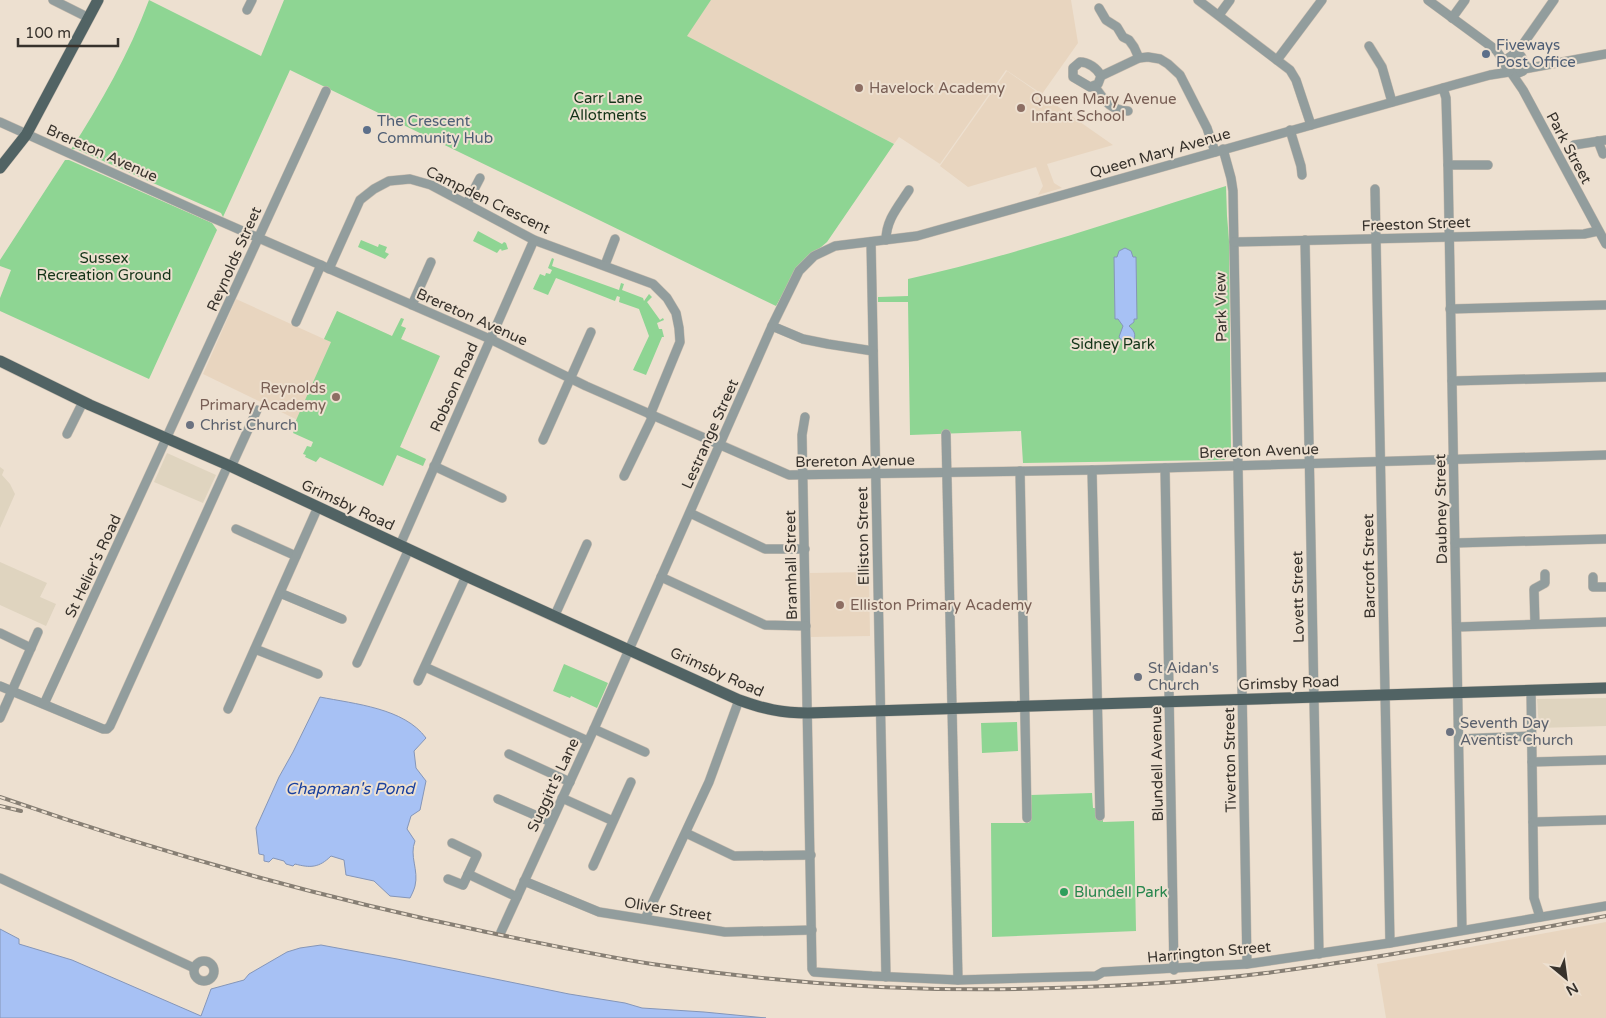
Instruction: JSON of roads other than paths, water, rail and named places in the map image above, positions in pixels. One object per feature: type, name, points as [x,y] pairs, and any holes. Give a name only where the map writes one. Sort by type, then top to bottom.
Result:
[{"type":"main road","points":[[0,168],[26,135],[98,0]]},
{"type":"main road","name":"Grimsby Road","points":[[0,362],[83,402],[229,466],[466,576],[739,700],[763,709],[787,713],[808,713],[1024,708],[1606,688]]},
{"type":"street","points":[[53,0],[89,18]]},
{"type":"street","points":[[1198,0],[1290,70],[1296,80],[1310,125]]},
{"type":"street","points":[[1218,15],[1230,0]]},
{"type":"street","points":[[1277,60],[1322,0]]},
{"type":"street","points":[[1428,0],[1498,52],[1535,66],[1606,54]]},
{"type":"street","points":[[1452,18],[1465,0]]},
{"type":"street","points":[[1520,59],[1554,0]]},
{"type":"street","points":[[1095,87],[1101,76],[1139,58],[1129,40],[1123,37],[1117,27],[1106,20],[1099,8]]},
{"type":"street","points":[[1369,46],[1382,67],[1392,102]]},
{"type":"street","name":"Park Street","points":[[1498,52],[1523,90],[1606,244]]},
{"type":"street","name":"Park View","points":[[1139,58],[1160,59],[1180,75],[1231,178],[1234,242],[1237,466]]},
{"type":"street","points":[[1508,68],[1507,59],[1520,59]]},
{"type":"street","name":"Queen Mary Avenue","points":[[835,246],[918,236],[1490,75],[1508,68],[1516,74],[1520,59]]},
{"type":"street","name":"Park Street","points":[[1520,59],[1523,90]]},
{"type":"street","points":[[1095,87],[1086,86],[1073,76],[1073,68],[1080,62],[1086,62],[1098,70],[1101,76]]},
{"type":"street","points":[[1095,87],[1115,113],[1128,111]]},
{"type":"street","name":"Daubney Street","points":[[1443,88],[1446,98],[1448,165],[1462,930]]},
{"type":"street","name":"Reynolds Street","points":[[167,439],[326,90]]},
{"type":"street","name":"Brereton Avenue","points":[[0,122],[258,238],[490,339],[652,416],[789,476],[1092,470],[1606,455]]},
{"type":"street","points":[[1290,130],[1302,175]]},
{"type":"street","points":[[1574,145],[1602,141],[1603,154]]},
{"type":"street","points":[[1448,165],[1488,164]]},
{"type":"street","points":[[467,203],[480,178]]},
{"type":"street","name":"Campden Crescent","points":[[296,322],[360,200],[374,189],[389,181],[410,179],[431,185],[534,240],[653,284],[667,298],[676,313],[680,328],[680,342],[652,416],[624,476]]},
{"type":"street","name":"Barcroft Street","points":[[1375,189],[1390,943]]},
{"type":"street","points":[[886,240],[886,229],[891,216],[909,190]]},
{"type":"street","name":"Freeston Street","points":[[1234,242],[1584,234],[1606,224]]},
{"type":"street","points":[[605,265],[615,238]]},
{"type":"street","name":"Robson Road","points":[[357,663],[404,547],[434,466],[534,240]]},
{"type":"street","name":"Lovett Street","points":[[1305,240],[1319,954]]},
{"type":"street","name":"Elliston Street","points":[[871,242],[886,977]]},
{"type":"street","name":"Lestrange Street","points":[[630,649],[721,446],[772,326],[799,271],[814,256],[835,246]]},
{"type":"street","points":[[412,305],[431,262]]},
{"type":"street","points":[[1450,309],[1606,305]]},
{"type":"street","points":[[772,326],[803,339],[873,351]]},
{"type":"street","points":[[543,440],[591,332]]},
{"type":"street","points":[[1452,381],[1606,377]]},
{"type":"street","points":[[67,434],[83,402]]},
{"type":"street","points":[[0,686],[102,729],[106,729],[114,718],[229,466],[257,410]]},
{"type":"street","name":"Bramhall Street","points":[[805,417],[802,435],[812,969]]},
{"type":"street","points":[[946,434],[958,980]]},
{"type":"street","name":"St Helier's Road","points":[[44,704],[167,439]]},
{"type":"street","points":[[434,466],[502,498]]},
{"type":"street","name":"Tiverton Street","points":[[1237,466],[1247,964]]},
{"type":"street","name":"Blundell Avenue","points":[[1165,468],[1174,970]]},
{"type":"street","points":[[1092,470],[1100,816]]},
{"type":"street","points":[[1020,471],[1028,818]]},
{"type":"street","points":[[228,709],[318,507]]},
{"type":"street","points":[[690,513],[766,549],[805,549]]},
{"type":"street","points":[[236,529],[296,556]]},
{"type":"street","points":[[1455,543],[1606,538]]},
{"type":"street","points":[[555,615],[587,544]]},
{"type":"street","points":[[1535,624],[1534,590],[1545,583],[1545,574]]},
{"type":"street","points":[[418,680],[466,576]]},
{"type":"street","points":[[661,577],[765,625],[806,626]]},
{"type":"street","points":[[1593,577],[1593,587],[1606,587]]},
{"type":"street","points":[[280,593],[342,618]]},
{"type":"street","points":[[1457,627],[1606,622]]},
{"type":"street","points":[[0,718],[38,632]]},
{"type":"street","points":[[0,633],[31,648]]},
{"type":"street","points":[[255,648],[318,674]]},
{"type":"street","name":"Suggitt's Lane","points":[[501,932],[630,649]]},
{"type":"street","points":[[425,667],[588,741]]},
{"type":"street","points":[[1531,690],[1534,898],[1540,917]]},
{"type":"street","points":[[645,919],[709,782],[739,700]]},
{"type":"street","points":[[594,729],[645,752]]},
{"type":"street","points":[[1459,739],[1532,736]]},
{"type":"street","points":[[509,754],[570,782]]},
{"type":"street","points":[[1532,762],[1606,760]]},
{"type":"street","points":[[593,866],[631,782]]},
{"type":"street","points":[[562,798],[613,821]]},
{"type":"street","points":[[498,799],[551,822]]},
{"type":"street","points":[[1533,822],[1606,820]]},
{"type":"street","points":[[686,833],[734,856],[811,855]]},
{"type":"street","points":[[448,879],[463,885],[477,855],[452,843]]},
{"type":"street","points":[[468,874],[517,897]]},
{"type":"street","points":[[0,878],[194,968]]},
{"type":"street","name":"Oliver Street","points":[[524,881],[599,912],[725,932],[812,930]]},
{"type":"street","name":"Harrington Street","points":[[812,969],[817,973],[958,980],[1096,976],[1103,972],[1174,970],[1247,964],[1319,954],[1606,906]]},
{"type":"water","points":[[1125,248],[1131,251],[1133,257],[1136,257],[1137,319],[1134,319],[1134,322],[1129,326],[1135,335],[1133,341],[1130,342],[1124,342],[1119,337],[1123,326],[1118,319],[1115,319],[1114,257],[1117,257],[1119,251]]},
{"type":"water","name":"Chapman's Pond","points":[[320,697],[363,705],[392,714],[417,728],[426,738],[414,751],[416,768],[426,781],[420,810],[411,816],[407,829],[415,841],[413,852],[416,880],[415,888],[410,898],[390,896],[374,881],[346,875],[344,860],[331,856],[318,865],[305,866],[295,864],[293,866],[273,858],[269,862],[264,861],[264,855],[259,854],[256,828],[279,777]]},
{"type":"water","points":[[0,929],[19,939],[19,944],[72,960],[201,1016],[211,989],[244,980],[249,974],[287,952],[321,945],[569,994],[625,1003],[642,1008],[766,1018],[0,1018]]},
{"type":"railway","points":[[0,797],[179,855],[299,888],[421,918],[631,960],[702,971],[802,982],[902,988],[1003,989],[1106,986],[1186,981],[1266,973],[1351,961],[1606,916]]},
{"type":"railway","points":[[0,806],[21,811]]},
{"type":"place","name":"Fiveways Post Office","points":[[1486,54]]},
{"type":"place","name":"Havelock Academy","points":[[859,88]]},
{"type":"place","name":"Queen Mary Avenue Infant School","points":[[1021,108]]},
{"type":"place","name":"The Crescent Community Hub","points":[[367,130]]},
{"type":"place","name":"Reynolds Primary Academy","points":[[336,397]]},
{"type":"place","name":"Christ Church","points":[[190,425]]},
{"type":"place","name":"Elliston Primary Academy","points":[[840,605]]},
{"type":"place","name":"St Aidan's Church","points":[[1138,677]]},
{"type":"place","name":"Seventh Day Aventist Church","points":[[1450,732]]},
{"type":"place","name":"Blundell Park","points":[[1064,892]]},
{"type":"park label","name":"Carr Lane Allotments","points":[[608,106]]},
{"type":"park label","name":"Sussex Recreation Ground","points":[[104,266]]},
{"type":"park label","name":"Sidney Park","points":[[1113,344]]}]
